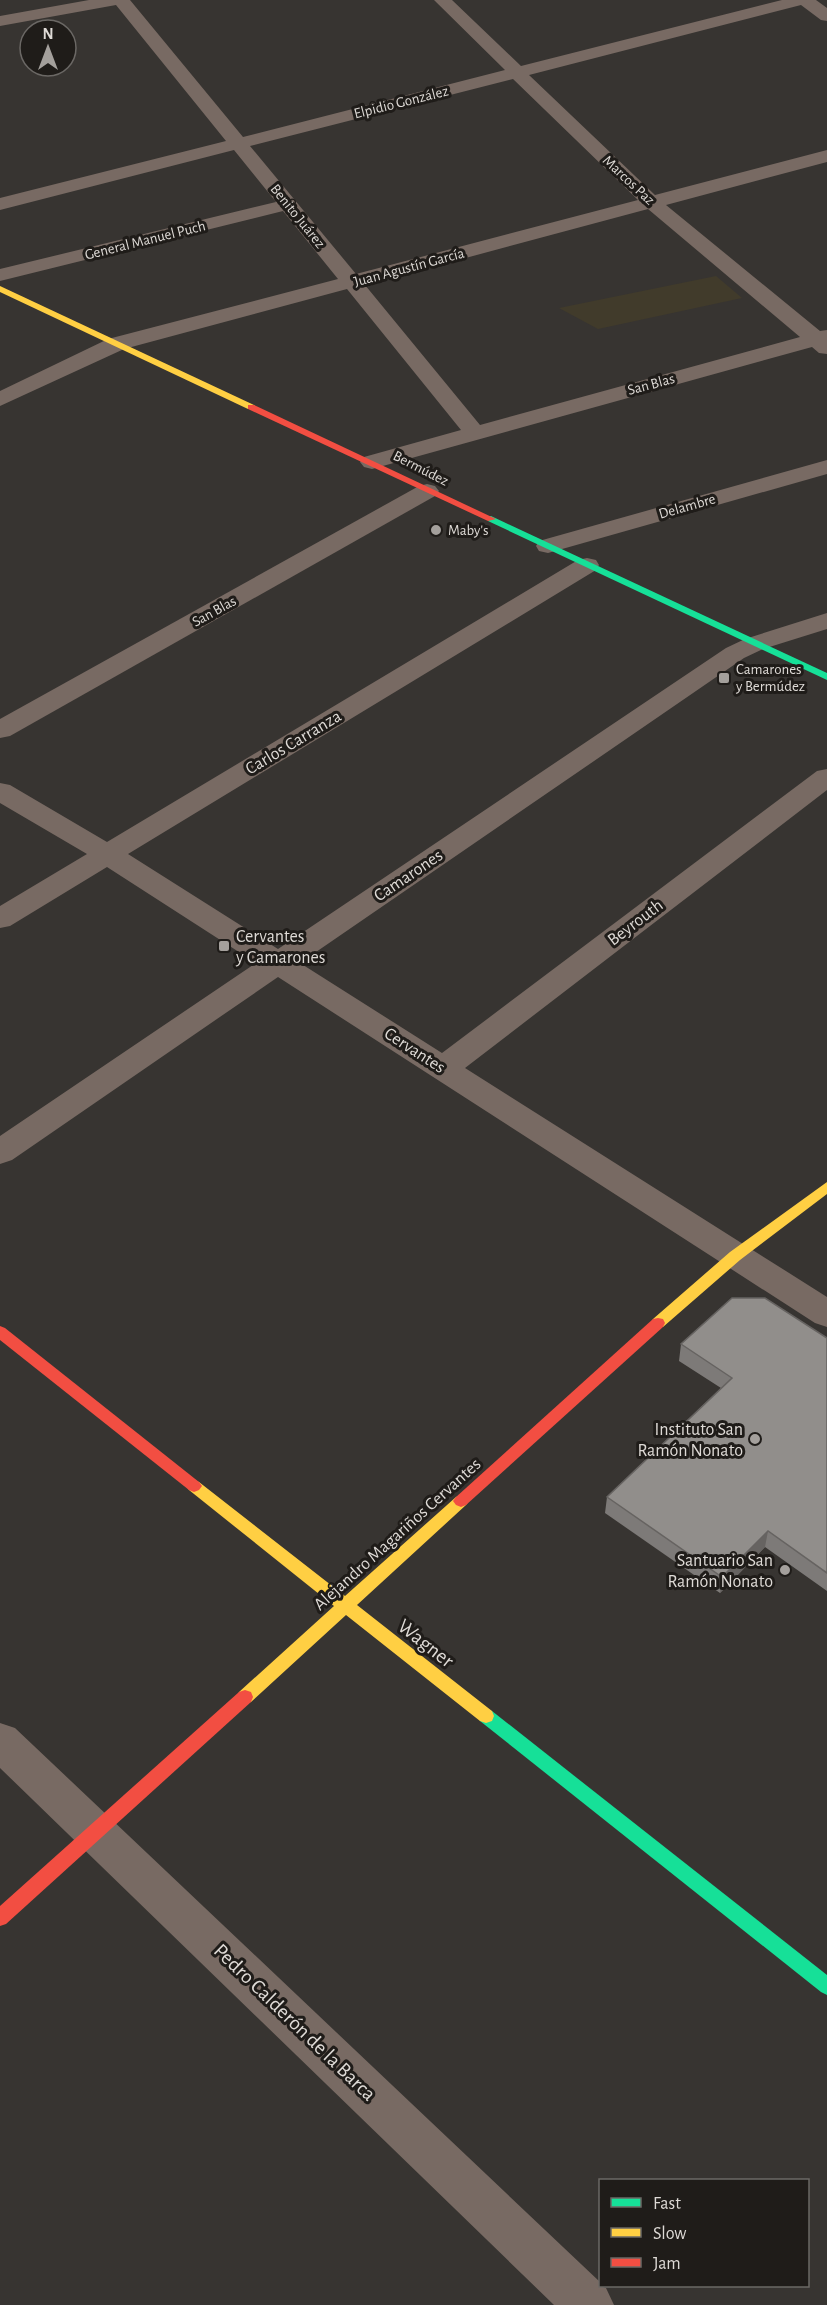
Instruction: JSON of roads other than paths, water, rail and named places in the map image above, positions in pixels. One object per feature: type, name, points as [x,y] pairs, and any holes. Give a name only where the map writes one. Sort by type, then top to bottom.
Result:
[{"type":"street","points":[[0,21],[119,0]]},
{"type":"street","name":"Benito Juárez","points":[[119,0],[290,204],[474,432]]},
{"type":"street","name":"Marcos Paz","points":[[442,0],[651,202],[824,341]]},
{"type":"street","points":[[803,0],[827,16]]},
{"type":"street","name":"Elpidio González","points":[[0,204],[803,0]]},
{"type":"street","name":"Juan Agustín García","points":[[0,399],[116,344],[827,156]]},
{"type":"street","name":"General Manuel Puch","points":[[0,275],[290,204]]},
{"type":"street","name":"Bermúdez","points":[[0,289],[827,677]]},
{"type":"street","name":"San Blas","points":[[372,462],[474,432],[824,341]]},
{"type":"street","name":"Delambre","points":[[548,546],[827,467]]},
{"type":"street","name":"San Blas","points":[[0,730],[427,491]]},
{"type":"street","name":"Carlos Carranza","points":[[0,919],[586,565]]},
{"type":"street","name":"Camarones","points":[[0,1152],[726,659],[754,644],[827,621]]},
{"type":"street","name":"Beyrouth","points":[[442,1068],[827,777]]},
{"type":"street","name":"Cervantes","points":[[0,790],[107,854],[827,1314]]},
{"type":"street","name":"Alejandro Magariños Cervantes","points":[[0,1918],[735,1256],[827,1187]]},
{"type":"street","name":"Wagner","points":[[0,1332],[827,1986]]},
{"type":"street","name":"Pedro Calderón de la Barca","points":[[0,1741],[589,2305]]},
{"type":"place","name":"Maby's","points":[[436,530]]},
{"type":"place","name":"Camarones y Bermúdez","points":[[724,678]]},
{"type":"place","name":"Cervantes y Camarones","points":[[224,946]]},
{"type":"place","name":"Instituto San Ramón Nonato","points":[[755,1439]]},
{"type":"place","name":"Santuario San Ramón Nonato","points":[[785,1570]]}]
